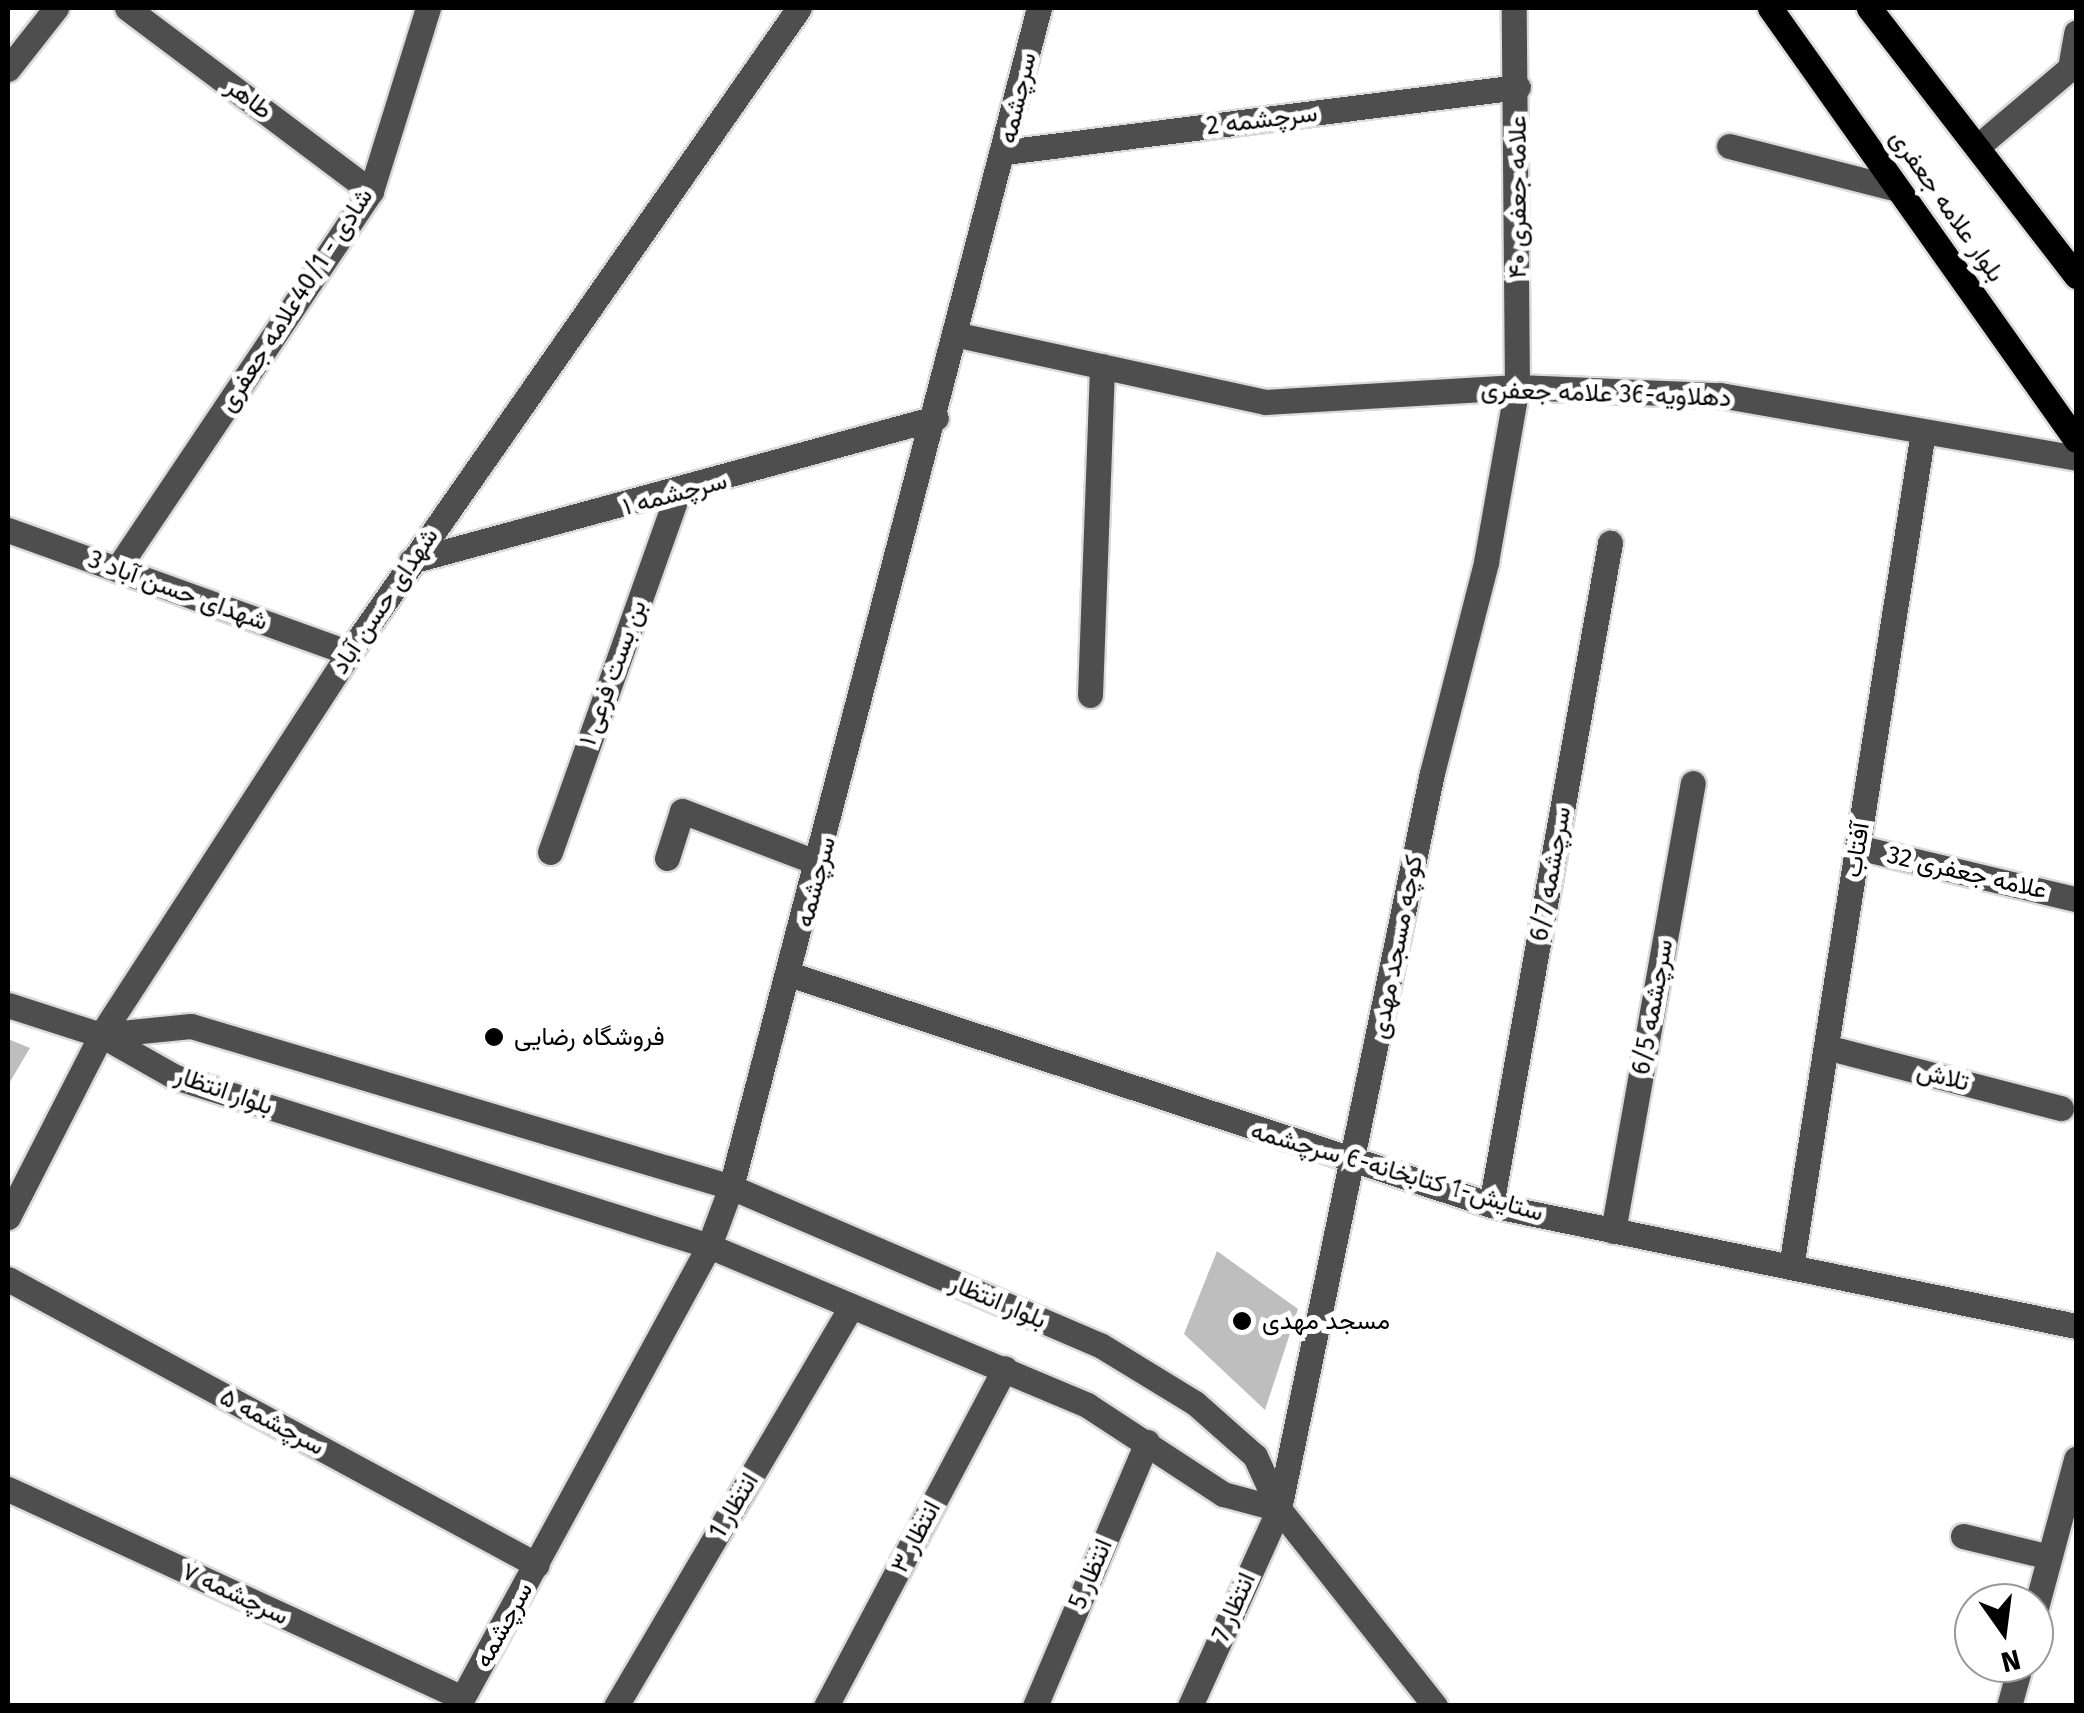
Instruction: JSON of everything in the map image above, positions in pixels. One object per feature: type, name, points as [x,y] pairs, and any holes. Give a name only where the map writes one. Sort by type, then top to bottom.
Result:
[{"type":"main road","name":"بلوار علامه جعفری","points":[[1770,8],[2076,440]]},
{"type":"main road","points":[[1869,8],[2076,276]]},
{"type":"street","points":[[8,69],[56,8]]},
{"type":"street","name":"طاهر","points":[[128,8],[371,191]]},
{"type":"street","name":"شادی - 40/1علامه جعفری","points":[[117,569],[371,191],[428,8]]},
{"type":"street","name":"شهدای حسن آباد","points":[[8,1218],[17,1178],[101,1035],[349,653],[799,8]]},
{"type":"street","name":"سرچشمه","points":[[460,1702],[709,1246],[731,1187],[821,864],[1005,152],[1038,8]]},
{"type":"street","name":"علامه جعفری ۴۰","points":[[1514,8],[1518,86],[1517,387]]},
{"type":"street","points":[[1977,147],[2070,68],[2076,33]]},
{"type":"street","name":"سرچشمه 2","points":[[1005,152],[1518,86]]},
{"type":"street","points":[[1729,146],[1898,189]]},
{"type":"street","name":"دهلاویه-36 علامه جعفری","points":[[958,334],[1265,402],[1517,387],[1720,395],[2076,458]]},
{"type":"street","points":[[1090,695],[1102,366]]},
{"type":"street","name":"کوچه مسجد مهدی","points":[[1279,1509],[1517,387]]},
{"type":"street","name":"سرچشمه ۱","points":[[411,562],[677,495],[936,418]]},
{"type":"street","name":"آفتاب","points":[[1792,1267],[1924,432]]},
{"type":"street","name":"بن بست فرعی ۱","points":[[550,852],[677,495]]},
{"type":"street","name":"شهدای حسن آباد 3","points":[[8,530],[349,653]]},
{"type":"street","name":"سرچشمه 6/7","points":[[1491,1205],[1610,543]]},
{"type":"street","name":"سرچشمه 6/5","points":[[1613,1231],[1693,783]]},
{"type":"street","points":[[667,858],[682,811],[821,864]]},
{"type":"street","name":"علامه جعفری 32","points":[[1858,847],[2076,899]]},
{"type":"street","name":"ستایش-1 کتابخانه-6 سرچشمه","points":[[792,975],[1352,1164],[1491,1205],[2076,1326]]},
{"type":"street","points":[[8,1005],[101,1035]]},
{"type":"street","name":"بلوار انتظار","points":[[101,1035],[192,1026],[731,1187],[1100,1345],[1195,1403],[1255,1456],[1279,1509],[1435,1706]]},
{"type":"street","name":"بلوار انتظار","points":[[101,1035],[175,1077],[709,1246],[1005,1368],[1147,1442],[1223,1494],[1279,1509]]},
{"type":"street","name":"تلاش","points":[[1826,1048],[2060,1108]]},
{"type":"street","name":"سرچشمه ۵","points":[[8,1280],[537,1565]]},
{"type":"street","name":"انتظار 1","points":[[616,1706],[852,1306]]},
{"type":"street","name":"انتظار ۳","points":[[826,1706],[1005,1368]]},
{"type":"street","name":"انتظار 5","points":[[1035,1706],[1147,1442]]},
{"type":"street","points":[[2043,1583],[2076,1459]]},
{"type":"street","name":"سرچشمه ۷","points":[[8,1489],[460,1702]]},
{"type":"street","name":"انتظار 7","points":[[1190,1706],[1279,1509]]},
{"type":"street","points":[[1963,1536],[2050,1558]]},
{"type":"building","points":[[8,1039],[30,1048],[8,1085]]},
{"type":"building","name":"مسجد مهدی","points":[[1217,1251],[1298,1309],[1265,1410],[1184,1334]]},
{"type":"place","name":"فروشگاه رضایی","points":[[494,1037]]},
{"type":"place","name":"مسجد مهدی","points":[[1242,1321]]}]
